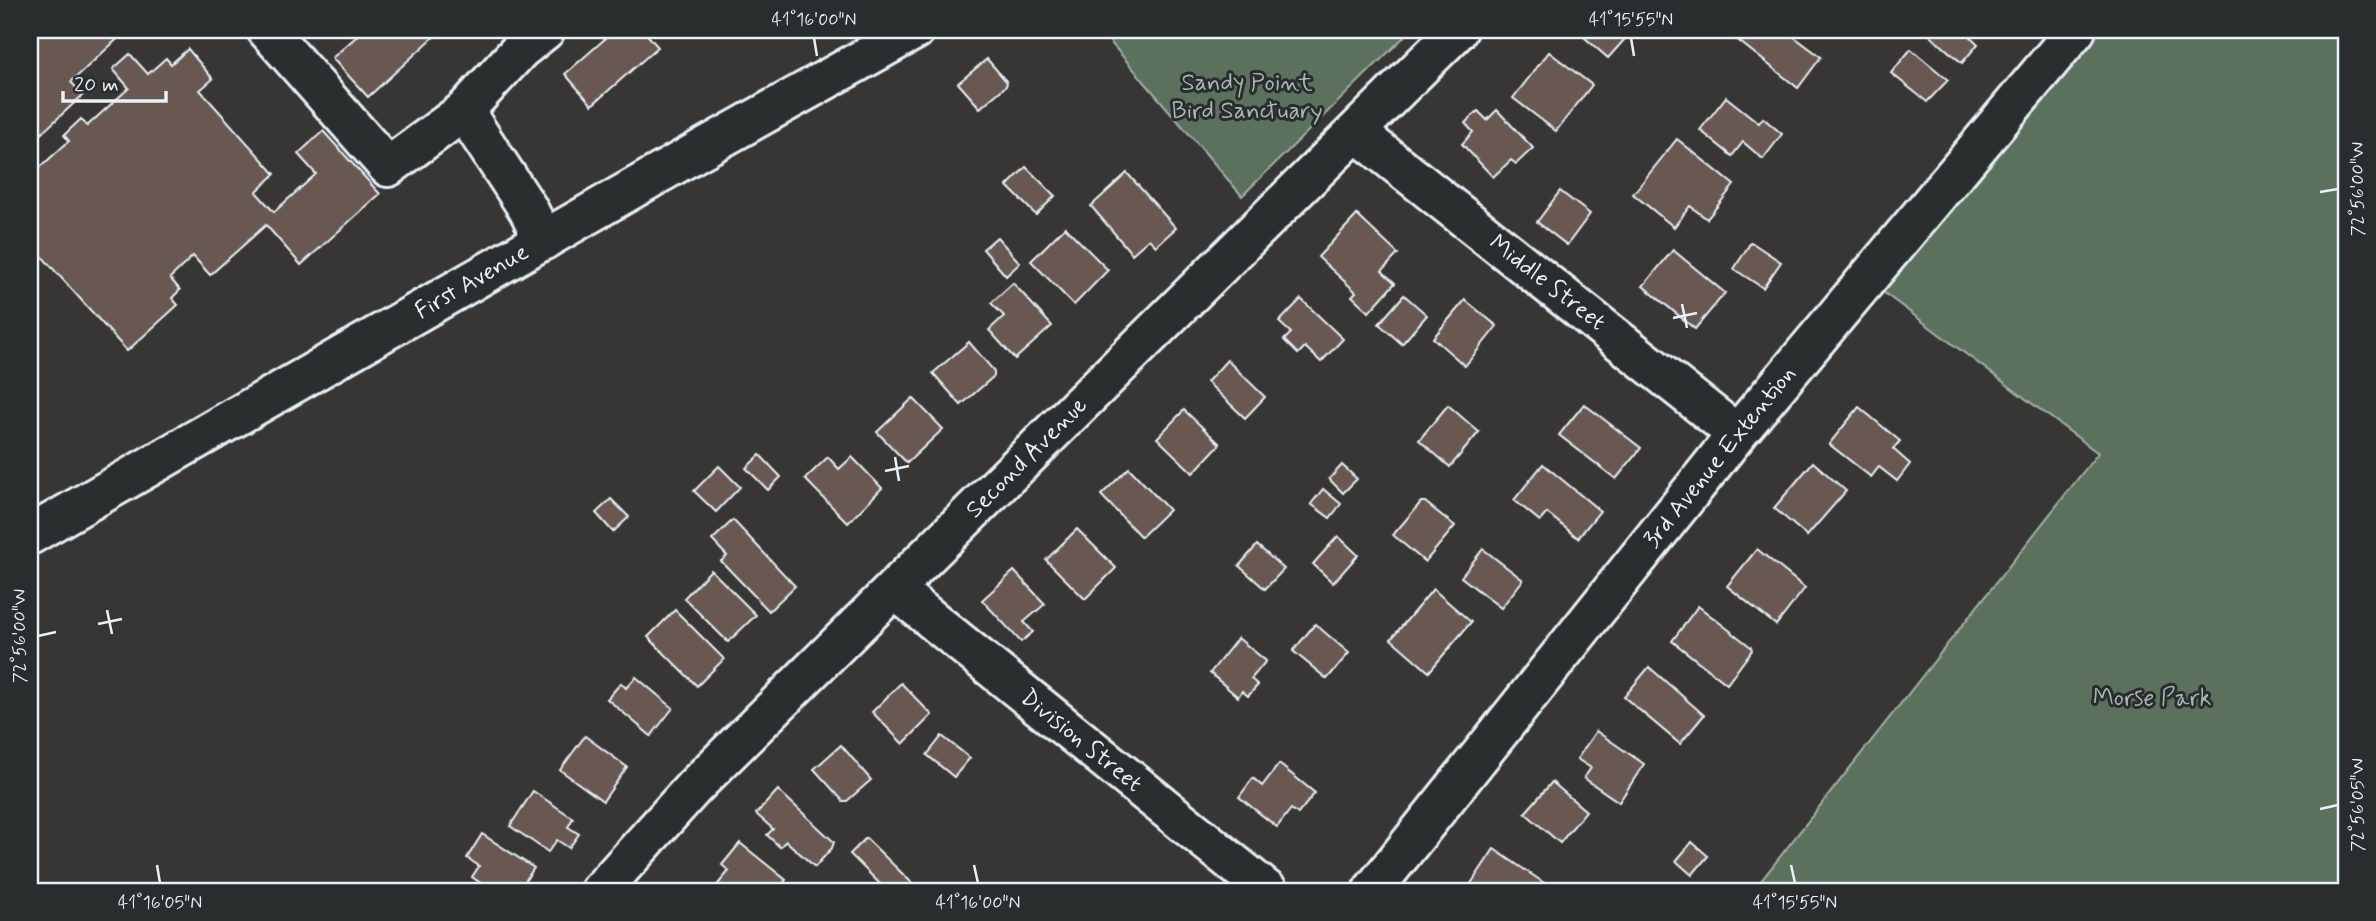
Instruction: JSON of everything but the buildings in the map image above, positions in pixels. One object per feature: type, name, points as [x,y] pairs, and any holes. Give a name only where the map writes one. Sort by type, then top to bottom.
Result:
[{"type":"street","points":[[267,30],[388,167],[464,111],[523,36]]},
{"type":"street","name":"First Avenue","points":[[30,535],[915,30]]},
{"type":"street","name":"Second Avenue","points":[[600,891],[694,787],[1458,30]]},
{"type":"street","name":"3rd Avenue Extention","points":[[1373,891],[1737,434],[2076,30]]},
{"type":"street","points":[[464,111],[544,240]]},
{"type":"street","name":"Middle Street","points":[[1356,132],[1737,434]]},
{"type":"street","name":"Division Street","points":[[894,589],[1268,891]]},
{"type":"green space","name":"Sandy Point Bird Sanctuary","points":[[1100,30],[1411,30],[1242,196]]},
{"type":"green space","name":"Morse Park","points":[[2095,30],[2346,30],[2346,891],[1753,891],[2098,453],[1879,289]]}]
